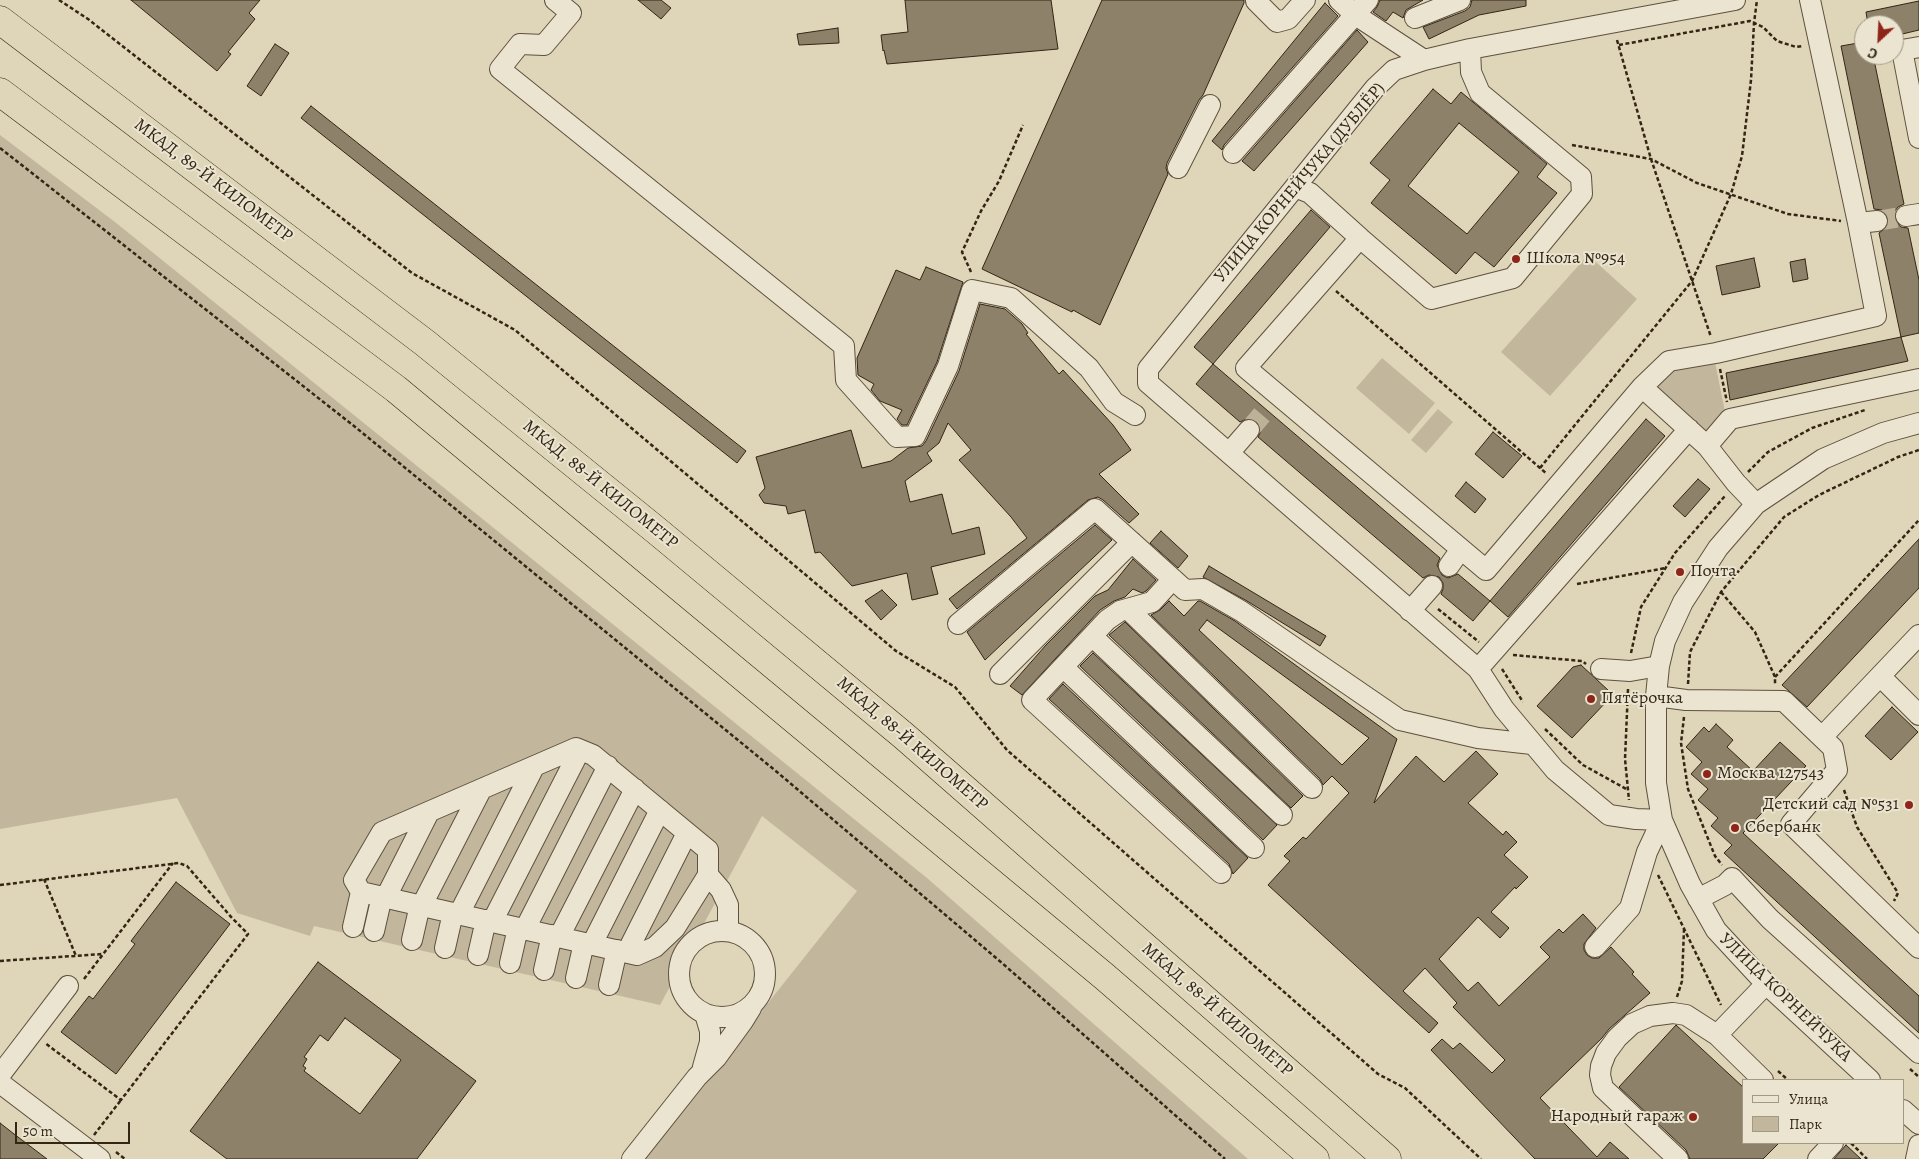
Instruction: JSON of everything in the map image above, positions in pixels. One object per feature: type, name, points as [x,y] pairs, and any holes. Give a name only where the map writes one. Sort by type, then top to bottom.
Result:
[{"type":"highway","name":"МКАД, 89-Й КИЛОМЕТР","points":[[0,20],[425,343]]},
{"type":"highway","points":[[0,92],[396,389],[1098,970],[1315,1159]]},
{"type":"highway","name":"МКАД, 88-Й КИЛОМЕТР","points":[[425,343],[657,531],[904,736],[1387,1159]]},
{"type":"street","points":[[555,0],[571,13],[544,46],[520,44],[500,69],[844,346],[846,380],[897,437],[915,436],[948,366],[972,290],[1011,298],[1089,368],[1114,402],[1135,415]]},
{"type":"street","points":[[1257,0],[1276,22],[1288,19],[1304,0]]},
{"type":"street","points":[[1339,0],[1361,7],[1424,60]]},
{"type":"street","points":[[1431,0],[1415,18],[1460,0]]},
{"type":"street","name":"УЛИЦА КОРНЕЙЧУКА (ДУБЛЁР)","points":[[1229,454],[1148,383],[1148,369],[1375,88],[1394,70],[1424,60],[1470,49],[1735,0]]},
{"type":"street","points":[[1360,238],[1246,368],[1272,402],[1486,570],[1642,387],[1669,361],[1716,353],[1876,316],[1868,222],[1820,45],[1810,0]]},
{"type":"street","points":[[1233,153],[1361,7]]},
{"type":"street","points":[[1919,47],[1902,50],[1919,138]]},
{"type":"street","points":[[1295,187],[1310,194],[1431,299],[1513,278],[1582,194],[1582,177],[1480,93],[1472,72],[1470,49]]},
{"type":"street","points":[[1178,168],[1210,105]]},
{"type":"street","points":[[1708,446],[1730,419],[1919,378]]},
{"type":"street","points":[[1642,387],[1708,446],[1736,483],[1756,504]]},
{"type":"street","name":"УЛИЦА КОРНЕЙЧУКА","points":[[1869,1079],[1766,984],[1716,930],[1698,899],[1662,820],[1656,783],[1656,696],[1659,666],[1665,641],[1683,602],[1718,548],[1756,504],[1823,459],[1884,433],[1919,423]]},
{"type":"street","points":[[1249,430],[1229,454],[1422,598],[1478,669],[1504,709],[1554,770],[1609,815],[1662,820],[1647,852],[1630,908],[1595,947]]},
{"type":"street","points":[[1478,669],[1689,430]]},
{"type":"street","points":[[958,624],[1095,509],[1185,590],[1203,589],[1241,611],[1400,720],[1478,738],[1532,744]]},
{"type":"street","points":[[1000,674],[1132,542]]},
{"type":"street","points":[[1449,566],[1461,549]]},
{"type":"street","points":[[1173,579],[1152,602],[1120,611],[1107,620],[1032,700],[1221,873]]},
{"type":"street","points":[[1128,609],[1312,788]]},
{"type":"street","points":[[1822,737],[1919,634]]},
{"type":"street","points":[[1092,636],[1282,815]]},
{"type":"street","points":[[1595,667],[1630,671],[1659,666]]},
{"type":"street","points":[[1063,667],[1254,848]]},
{"type":"street","points":[[1880,676],[1919,715]]},
{"type":"street","points":[[1656,696],[1686,700],[1784,701],[1822,737],[1833,748],[1837,770],[1791,824],[1919,948]]},
{"type":"street","points":[[353,927],[361,892],[354,880],[382,832],[576,748],[593,755],[608,766],[708,850],[708,875],[675,928],[655,947],[637,955],[361,892]]},
{"type":"street","points":[[478,955],[489,921],[580,750]]},
{"type":"street","points":[[510,963],[521,928],[608,766]]},
{"type":"street","points":[[445,948],[456,913],[534,767]]},
{"type":"street","points":[[544,970],[556,936],[635,789]]},
{"type":"street","points":[[412,940],[421,905],[480,790]]},
{"type":"street","points":[[576,978],[588,944],[660,810]]},
{"type":"street","points":[[374,931],[384,897],[429,812]]},
{"type":"street","points":[[609,985],[622,951],[687,833]]},
{"type":"street","points":[[708,875],[721,890],[728,905],[730,914],[725,931]]},
{"type":"street","points":[[1698,899],[1725,885],[1732,878],[1770,919],[1919,1053]]},
{"type":"street","points":[[632,1159],[697,1077],[716,1058],[743,1021],[763,990],[766,972],[764,962],[755,945],[747,938],[725,931],[710,932],[693,942],[686,949],[679,967],[679,977],[684,996],[690,1004],[705,1014],[725,1018],[735,1016],[752,1007]]},
{"type":"street","points":[[1717,1035],[1766,984]]},
{"type":"street","points":[[0,1075],[68,986]]},
{"type":"street","points":[[1678,1159],[1603,1088],[1600,1075],[1601,1066],[1606,1054],[1617,1038],[1632,1024],[1650,1016],[1673,1013],[1686,1015],[1717,1035],[1762,1079]]},
{"type":"street","points":[[697,1077],[706,1060],[710,1042],[710,1031],[705,1014]]},
{"type":"street","points":[[0,1083],[100,1159]]},
{"type":"street","points":[[1904,1111],[1919,1124]]},
{"type":"street","points":[[1916,1159],[1919,1144]]},
{"type":"path","points":[[60,0],[88,19],[412,273],[515,330],[896,651],[954,686],[1006,750],[1378,1074],[1405,1088],[1481,1159]]},
{"type":"path","points":[[1540,468],[1692,281],[1731,194],[1742,156],[1751,80],[1754,23],[1758,0]]},
{"type":"path","points":[[1619,45],[1750,21],[1763,27],[1777,40],[1796,47],[1820,45]]},
{"type":"path","points":[[1608,42],[1618,40],[1651,159],[1716,353],[1730,419]]},
{"type":"path","points":[[973,274],[968,269],[962,252],[981,211],[999,180],[1023,125]]},
{"type":"path","points":[[1540,143],[1575,146],[1651,159],[1697,183],[1788,214],[1868,222]]},
{"type":"path","points":[[0,148],[354,426],[778,772],[1002,963],[1225,1159]]},
{"type":"path","points":[[1324,280],[1559,484]]},
{"type":"path","points":[[1732,878],[1715,856],[1688,790],[1681,743],[1690,652],[1721,592],[1784,517],[1819,495],[1898,456],[1919,450]]},
{"type":"path","points":[[1775,677],[1919,520]]},
{"type":"path","points":[[1548,590],[1666,568]]},
{"type":"path","points":[[1721,592],[1755,632],[1775,677],[1774,700]]},
{"type":"path","points":[[1422,598],[1492,653],[1526,707]]},
{"type":"path","points":[[1492,653],[1582,661],[1595,667]]},
{"type":"path","points":[[1543,726],[1583,765],[1628,790]]},
{"type":"path","points":[[1837,770],[1857,828],[1898,893],[1886,916]]},
{"type":"path","points":[[0,885],[179,863],[187,866],[248,934],[94,1135]]},
{"type":"path","points":[[68,986],[75,991],[172,864]]},
{"type":"path","points":[[44,879],[76,956]]},
{"type":"path","points":[[1673,1013],[1682,981],[1684,928]]},
{"type":"path","points":[[0,961],[104,954]]},
{"type":"path","points":[[32,1033],[120,1100]]},
{"type":"path","points":[[1852,1144],[1867,1159]]},
{"type":"green space","points":[[0,135],[115,222],[927,878],[1248,1159],[644,1159],[857,891],[762,816],[660,1005],[314,926],[310,936],[237,913],[177,798],[0,829]]},
{"type":"green space","points":[[1588,255],[1637,299],[1550,396],[1501,352]]},
{"type":"green space","points":[[1714,357],[1726,417],[1707,440],[1648,387],[1672,364]]},
{"type":"green space","points":[[1382,358],[1435,403],[1409,434],[1356,388]]},
{"type":"green space","points":[[1438,409],[1453,422],[1426,453],[1411,440]]},
{"type":"building","points":[[131,0],[260,0],[249,13],[255,19],[228,52],[231,54],[217,71]]},
{"type":"building","points":[[638,0],[661,0],[671,8],[661,19]]},
{"type":"building","points":[[905,0],[1051,0],[1058,49],[887,64],[881,35],[908,32]]},
{"type":"building","points":[[1102,0],[1244,0],[1244,3],[1203,95],[1167,163],[1168,174],[1100,325],[1073,310],[1072,312],[982,269]]},
{"type":"building","points":[[1380,0],[1423,0],[1406,10],[1403,18],[1393,12],[1386,21],[1373,12]]},
{"type":"building","points":[[1472,0],[1526,0],[1526,6],[1479,15],[1429,39],[1423,27],[1465,11],[1470,7]]},
{"type":"building","points":[[1919,1],[1919,30],[1904,34],[1904,15],[1866,15],[1866,12]]},
{"type":"building","points":[[1325,3],[1338,16],[1224,145],[1222,150],[1212,141]]},
{"type":"building","points":[[838,28],[839,43],[799,45],[797,34]]},
{"type":"building","points":[[1357,30],[1368,42],[1254,171],[1242,161]]},
{"type":"building","points":[[275,44],[289,53],[261,96],[247,86]]},
{"type":"building","points":[[1854,44],[1854,65],[1875,65],[1904,204],[1895,211],[1894,218],[1901,227],[1908,228],[1919,280],[1919,333],[1901,337],[1879,233],[1888,226],[1889,219],[1882,210],[1874,209],[1841,46]]},
{"type":"building","points":[[1433,89],[1451,104],[1461,92],[1547,164],[1537,177],[1557,193],[1494,267],[1475,252],[1456,274],[1371,203],[1390,180],[1370,163]],"holes":[[[1459,123],[1519,172],[1467,234],[1408,186]]]},
{"type":"building","points":[[311,106],[746,451],[737,463],[301,118]]},
{"type":"building","points":[[1311,210],[1330,227],[1213,364],[1194,347]]},
{"type":"building","points":[[1754,258],[1760,287],[1722,295],[1716,266]]},
{"type":"building","points":[[1805,259],[1808,279],[1793,282],[1790,262]]},
{"type":"building","points":[[926,267],[963,282],[937,362],[907,425],[902,425],[897,419],[902,410],[880,401],[871,390],[874,384],[858,375],[857,358],[896,270],[920,280]]},
{"type":"building","points":[[980,304],[1005,309],[1022,324],[1028,333],[1026,334],[1059,374],[1063,370],[1113,425],[1131,450],[1099,474],[1139,514],[1129,523],[1098,497],[1088,500],[957,609],[949,599],[1027,538],[1011,517],[959,460],[971,450],[948,423],[939,443],[927,453],[932,461],[905,481],[910,502],[942,494],[952,534],[979,527],[985,554],[931,567],[938,594],[912,600],[907,573],[852,586],[820,552],[815,553],[805,510],[788,514],[786,506],[764,503],[759,495],[765,488],[756,457],[851,430],[862,468],[891,461],[908,448],[922,446],[959,371]]},
{"type":"building","points":[[1901,337],[1908,361],[1730,400],[1726,373]]},
{"type":"building","points":[[1213,364],[1440,558],[1437,565],[1442,575],[1448,578],[1458,574],[1490,601],[1473,621],[1441,594],[1443,583],[1439,577],[1429,575],[1423,578],[1258,437],[1260,427],[1256,421],[1252,418],[1240,422],[1196,384]]},
{"type":"building","points":[[1646,419],[1665,436],[1508,617],[1490,601]]},
{"type":"building","points":[[1493,432],[1522,456],[1503,478],[1475,454]]},
{"type":"building","points":[[1698,479],[1710,489],[1685,517],[1673,506]]},
{"type":"building","points":[[1466,482],[1486,499],[1475,513],[1455,496]]},
{"type":"building","points":[[1095,525],[1112,540],[985,660],[967,632]]},
{"type":"building","points":[[1161,531],[1188,556],[1178,568],[1150,543]]},
{"type":"building","points":[[1919,539],[1919,588],[1807,707],[1782,685]]},
{"type":"building","points":[[1133,559],[1156,580],[1146,591],[1142,593],[1133,589],[1125,597],[1114,601],[1100,610],[1022,695],[1010,686],[1046,645],[1095,596],[1108,590]]},
{"type":"building","points":[[1209,566],[1326,636],[1320,646],[1247,601],[1203,577]]},
{"type":"building","points":[[882,590],[897,605],[881,620],[865,601]]},
{"type":"building","points":[[1169,601],[1184,616],[1200,601],[1235,621],[1397,739],[1374,803],[1416,756],[1444,782],[1476,751],[1498,774],[1468,803],[1503,835],[1506,831],[1517,842],[1504,855],[1528,877],[1516,889],[1515,887],[1491,912],[1509,928],[1500,938],[1478,917],[1439,959],[1468,991],[1478,982],[1499,1006],[1550,957],[1540,947],[1559,929],[1563,933],[1583,914],[1596,928],[1584,944],[1584,950],[1587,955],[1592,958],[1599,958],[1611,947],[1650,993],[1609,1029],[1540,1098],[1597,1157],[1610,1142],[1629,1159],[1535,1159],[1431,1050],[1442,1039],[1453,1049],[1460,1043],[1492,1073],[1505,1060],[1453,1007],[1457,1003],[1425,968],[1403,991],[1438,1023],[1429,1033],[1268,885],[1290,861],[1284,856],[1303,837],[1306,839],[1349,793],[1332,776],[1323,785],[1320,779],[1151,615],[1160,610]],"holes":[[[1207,620],[1369,738],[1342,765],[1199,630]]]},
{"type":"building","points":[[1125,622],[1303,796],[1291,808],[1109,635]]},
{"type":"building","points":[[1093,653],[1277,825],[1263,840],[1080,666]]},
{"type":"building","points":[[1581,665],[1609,691],[1608,700],[1572,738],[1537,706],[1573,667]]},
{"type":"building","points":[[1063,684],[1248,858],[1233,874],[1229,864],[1049,699]]},
{"type":"building","points":[[1892,707],[1918,732],[1891,760],[1865,736]]},
{"type":"building","points":[[1716,724],[1733,740],[1727,747],[1753,771],[1780,742],[1806,766],[1743,833],[1919,996],[1919,1033],[1724,853],[1732,845],[1711,826],[1718,818],[1698,800],[1708,789],[1691,774],[1702,762],[1686,747],[1704,727],[1709,732]]},
{"type":"building","points":[[176,882],[230,924],[116,1074],[61,1032],[89,996],[93,999],[135,944],[131,941]]},
{"type":"building","points":[[318,962],[476,1081],[417,1159],[227,1159],[190,1131]],"holes":[[[345,1018],[401,1060],[360,1114],[304,1071],[306,1068],[303,1066],[307,1059],[304,1057],[320,1035],[328,1041]]]},
{"type":"building","name":"Народный гараж","points":[[1676,1025],[1742,1086],[1742,1144],[1778,1144],[1763,1159],[1690,1159],[1686,1150],[1619,1087]]},
{"type":"building","points":[[0,1123],[14,1134],[47,1159],[0,1159]]},
{"type":"building","points":[[1846,1145],[1861,1159],[1834,1159]]},
{"type":"tunnel","points":[[1877,221],[1906,216]]},
{"type":"tunnel","points":[[1249,430],[1266,410]]},
{"type":"place","name":"Школа №954","points":[[1516,259]]},
{"type":"place","name":"Почта","points":[[1680,572]]},
{"type":"place","name":"Пятёрочка","points":[[1591,699]]},
{"type":"place","name":"Москва 127543","points":[[1707,774]]},
{"type":"place","name":"Детский сад №531","points":[[1909,805]]},
{"type":"place","name":"Сбербанк","points":[[1735,828]]},
{"type":"place","name":"Народный гараж","points":[[1693,1117]]}]
